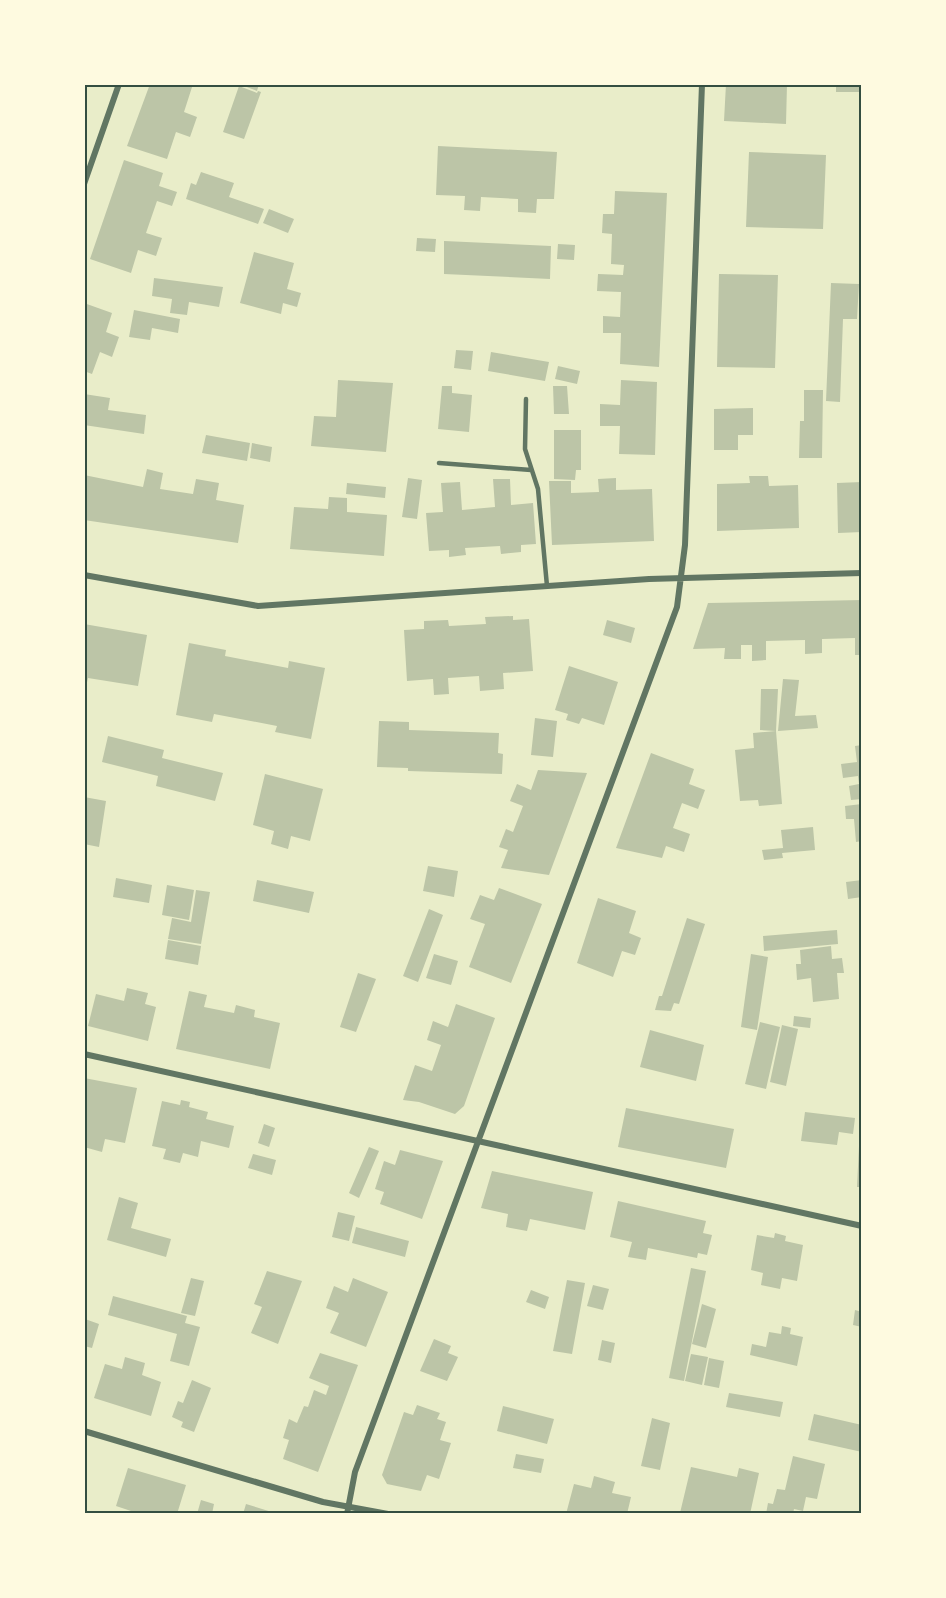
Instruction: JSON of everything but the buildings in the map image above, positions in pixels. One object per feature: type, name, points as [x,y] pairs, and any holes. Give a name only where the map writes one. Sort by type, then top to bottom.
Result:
[{"type":"street","points":[[84,184],[119,84]]},
{"type":"street","points":[[347,1510],[355,1472],[677,607],[685,545],[702,84]]},
{"type":"street","points":[[84,575],[258,606],[650,579],[862,573]]},
{"type":"street","points":[[84,1054],[862,1226]]},
{"type":"street","points":[[84,1431],[347,1510],[388,1514]]},
{"type":"lane","points":[[526,399],[525,449],[538,489],[547,586]]},
{"type":"lane","points":[[440,463],[531,470]]}]
